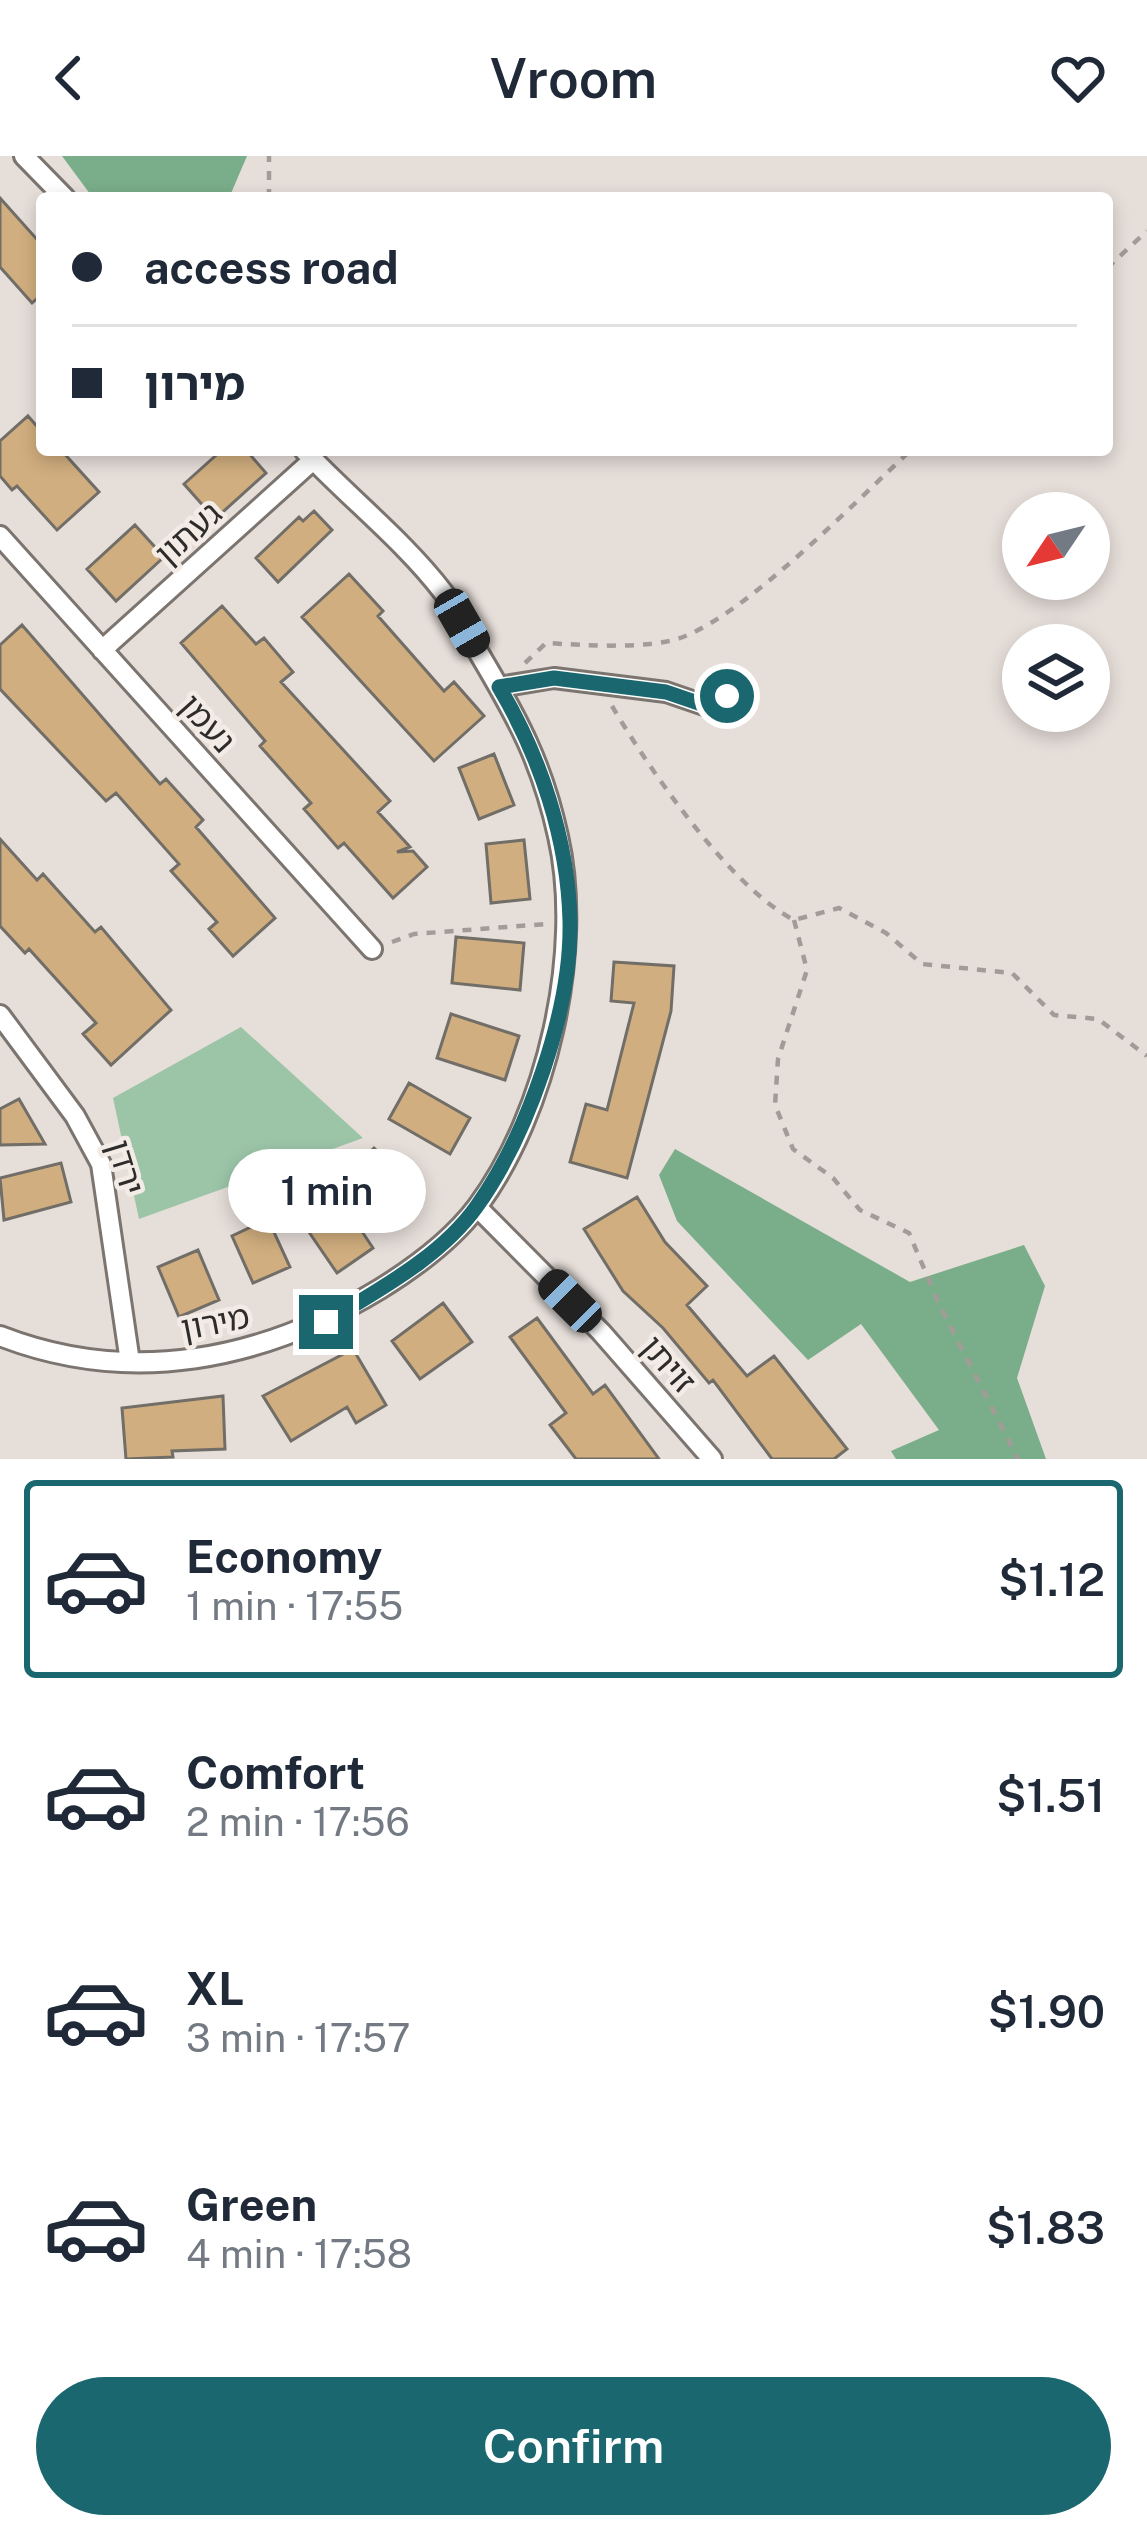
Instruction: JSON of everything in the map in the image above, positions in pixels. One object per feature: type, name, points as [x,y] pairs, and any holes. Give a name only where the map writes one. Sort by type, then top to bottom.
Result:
[{"type":"street","points":[[24,156],[58,192]]},
{"type":"street","name":"געתון","points":[[102,650],[308,456]]},
{"type":"street","name":"מירון","points":[[0,1336],[33,1349],[130,1362],[189,1361],[248,1351],[326,1322],[399,1277],[477,1207],[519,1129],[543,1068],[562,994],[570,922],[559,838],[531,742],[443,592],[310,456]]},
{"type":"street","name":"נעמן","points":[[0,536],[372,950]]},
{"type":"street","points":[[499,687],[554,678],[666,692],[704,705],[727,696]]},
{"type":"street","name":"ירדן","points":[[0,1015],[75,1116],[100,1164],[130,1362]]},
{"type":"street","name":"זויתן","points":[[477,1207],[601,1332],[712,1459]]},
{"type":"path","points":[[269,156],[269,192]]},
{"type":"path","points":[[1113,262],[1147,231]]},
{"type":"path","points":[[499,687],[546,643],[596,646],[682,638],[730,610],[904,456]]},
{"type":"path","points":[[599,686],[688,820],[775,911],[794,920],[839,908],[886,933],[922,964],[1012,974],[1054,1015],[1098,1019],[1147,1056]]},
{"type":"path","points":[[794,920],[807,970],[778,1059],[776,1105],[793,1149],[833,1178],[860,1210],[909,1233],[939,1304],[1018,1459]]},
{"type":"path","points":[[372,950],[414,934],[570,922]]},
{"type":"green space","points":[[62,156],[247,156],[232,192],[89,192]]},
{"type":"green space","points":[[241,1027],[363,1138],[139,1219],[113,1098]]},
{"type":"green space","points":[[675,1149],[910,1282],[1024,1245],[1045,1286],[1017,1378],[1046,1459],[896,1459],[891,1451],[939,1430],[861,1324],[808,1360],[677,1221],[659,1175]]},
{"type":"building","points":[[0,198],[36,238],[36,299],[32,303],[0,267]]},
{"type":"building","points":[[28,416],[36,425],[36,456],[66,456],[99,492],[57,530],[17,486],[12,490],[0,476],[0,441]]},
{"type":"building","points":[[215,456],[251,456],[266,473],[215,519],[184,484]]},
{"type":"building","points":[[314,511],[332,530],[278,582],[256,558],[299,517],[303,521]]},
{"type":"building","points":[[135,525],[164,557],[116,601],[87,569]]},
{"type":"building","points":[[349,574],[383,611],[378,616],[444,691],[454,682],[484,716],[434,761],[302,617]]},
{"type":"building","points":[[222,606],[256,644],[264,638],[293,672],[281,682],[390,801],[378,812],[410,847],[397,852],[413,851],[427,867],[393,898],[344,843],[338,848],[304,809],[311,803],[260,746],[265,741],[181,643]]},
{"type":"building","points":[[22,625],[160,784],[166,779],[203,820],[196,827],[275,918],[233,956],[209,929],[217,922],[171,871],[179,864],[116,793],[106,801],[0,689],[0,645]]},
{"type":"building","points":[[494,754],[514,805],[479,819],[459,768]]},
{"type":"building","points":[[0,839],[37,880],[43,874],[95,932],[101,927],[171,1010],[111,1065],[83,1034],[96,1023],[29,949],[25,953],[0,926]]},
{"type":"building","points":[[524,840],[530,899],[491,903],[486,844]]},
{"type":"building","points":[[456,937],[524,943],[520,990],[452,983]]},
{"type":"building","points":[[614,962],[674,966],[671,1011],[627,1178],[570,1162],[586,1104],[607,1110],[634,1003],[611,1001]]},
{"type":"building","points":[[451,1014],[519,1036],[505,1080],[437,1058]]},
{"type":"building","points":[[409,1083],[470,1118],[450,1154],[389,1119]]},
{"type":"building","points":[[19,1099],[45,1144],[0,1145],[0,1109]]},
{"type":"building","points":[[374,1148],[418,1190],[393,1216],[349,1173]]},
{"type":"building","points":[[61,1163],[71,1202],[4,1220],[0,1178]]},
{"type":"building","points":[[337,1194],[373,1248],[337,1273],[300,1219]]},
{"type":"building","points":[[637,1197],[665,1242],[707,1286],[687,1305],[747,1376],[774,1356],[847,1449],[834,1459],[772,1459],[713,1380],[709,1383],[663,1328],[623,1291],[584,1229]]},
{"type":"building","points":[[268,1219],[290,1267],[253,1283],[232,1236]]},
{"type":"building","points":[[198,1250],[219,1300],[179,1317],[158,1267]]},
{"type":"building","points":[[443,1303],[472,1342],[420,1379],[392,1341]]},
{"type":"building","points":[[537,1318],[593,1394],[605,1385],[659,1459],[576,1459],[550,1425],[566,1413],[510,1337]]},
{"type":"building","points":[[353,1349],[386,1405],[356,1423],[347,1407],[291,1441],[263,1396]]},
{"type":"building","points":[[223,1396],[225,1449],[126,1459],[122,1408]]},
{"type":"route","points":[[326,1322],[399,1277],[477,1207],[519,1129],[543,1068],[562,994],[570,922],[559,838],[531,742],[499,687],[554,678],[666,692],[704,705],[727,696]]}]
